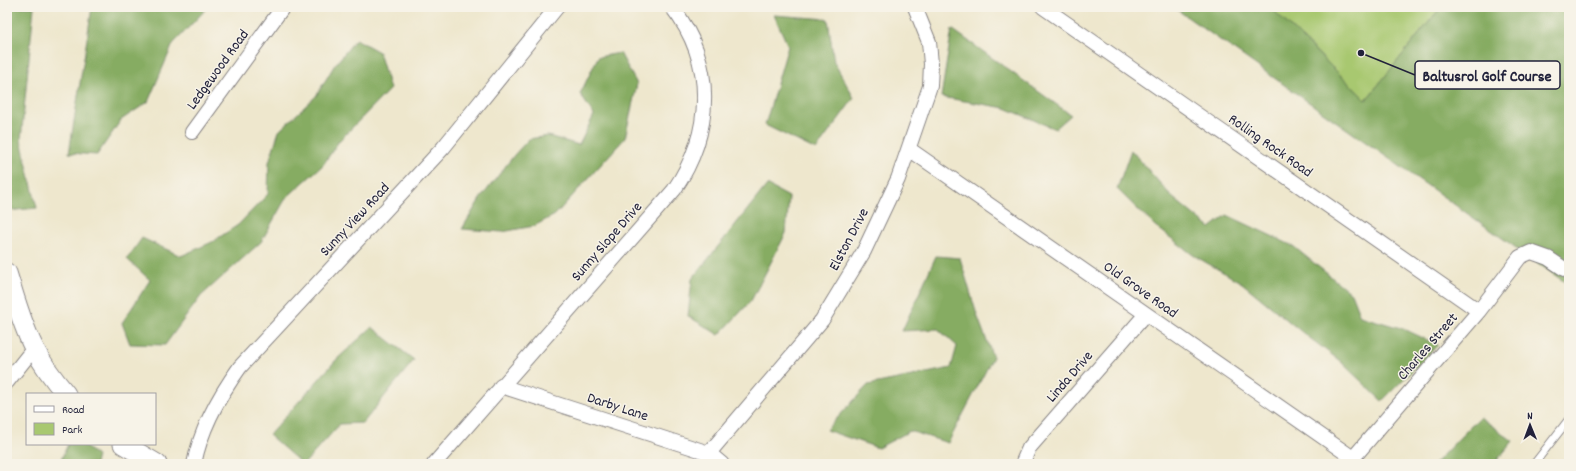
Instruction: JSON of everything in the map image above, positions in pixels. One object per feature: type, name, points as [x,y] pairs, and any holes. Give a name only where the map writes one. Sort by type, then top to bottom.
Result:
[{"type":"main road","points":[[7,272],[34,348],[50,374],[65,393]]},
{"type":"main road","points":[[125,445],[157,464]]},
{"type":"street","name":"Ledgewood Road","points":[[192,132],[283,7]]},
{"type":"street","name":"Sunny View Road","points":[[194,464],[203,432],[213,409],[240,367],[443,148],[557,7]]},
{"type":"street","name":"Sunny Slope Drive","points":[[434,464],[674,190],[690,163],[700,134],[704,102],[704,87],[702,71],[693,41],[686,27],[672,7]]},
{"type":"street","name":"Elston Drive","points":[[709,453],[822,320],[864,251],[898,179],[930,86],[931,64],[929,42],[915,7]]},
{"type":"street","name":"Rolling Rock Road","points":[[1043,7],[1479,311]]},
{"type":"street","name":"Old Grove Road","points":[[909,149],[1146,314],[1350,461]]},
{"type":"street","name":"Charles Street","points":[[1350,461],[1479,311],[1520,257],[1532,252],[1548,258],[1569,272]]},
{"type":"street","name":"Linda Drive","points":[[1022,464],[1029,448],[1146,314]]},
{"type":"street","points":[[7,382],[34,348]]},
{"type":"street","name":"Darby Lane","points":[[501,386],[709,453],[722,464]]},
{"type":"lane","points":[[1534,464],[1569,419]]},
{"type":"green space","points":[[7,7],[34,7],[21,140],[37,208],[7,211]]},
{"type":"green space","points":[[92,7],[208,7],[173,44],[148,102],[121,120],[97,155],[69,153]]},
{"type":"green space","points":[[1173,7],[1270,7],[1366,100],[1441,7],[1569,7],[1569,285]]},
{"type":"green space","points":[[1270,7],[1441,7],[1366,100]]},
{"type":"green space","points":[[774,15],[828,19],[834,62],[854,98],[816,150],[765,125],[788,46]]},
{"type":"green space","points":[[952,29],[1071,115],[1055,129],[1005,108],[941,97]]},
{"type":"green space","points":[[356,39],[379,52],[390,89],[339,141],[323,165],[286,198],[261,242],[201,296],[165,345],[130,344],[122,323],[150,280],[127,259],[142,238],[181,256],[212,242],[238,225],[268,194],[269,162],[279,131],[316,96],[334,66]]},
{"type":"green space","points":[[620,53],[637,84],[625,138],[555,215],[534,226],[502,232],[462,229],[480,199],[515,154],[529,139],[548,136],[579,145],[594,115],[580,94],[598,57]]},
{"type":"green space","points":[[1131,150],[1172,197],[1210,228],[1227,215],[1293,246],[1351,293],[1360,316],[1404,329],[1438,345],[1382,401],[1340,361],[1242,283],[1193,255],[1154,225],[1117,189]]},
{"type":"green space","points":[[767,185],[789,197],[786,233],[751,301],[719,335],[688,316],[692,279]]},
{"type":"green space","points":[[936,256],[960,258],[977,315],[993,357],[948,443],[910,431],[878,448],[826,430],[868,385],[951,368],[957,346],[938,329],[902,331]]},
{"type":"green space","points":[[372,327],[414,360],[363,423],[340,424],[304,464],[302,464],[269,435],[336,360]]},
{"type":"green space","points":[[1480,417],[1513,441],[1494,464],[1434,464]]},
{"type":"green space","points":[[68,445],[83,445],[97,456],[95,464],[59,464]]},
{"type":"place","name":"Baltusrol Golf Course","points":[[1361,53]]}]
